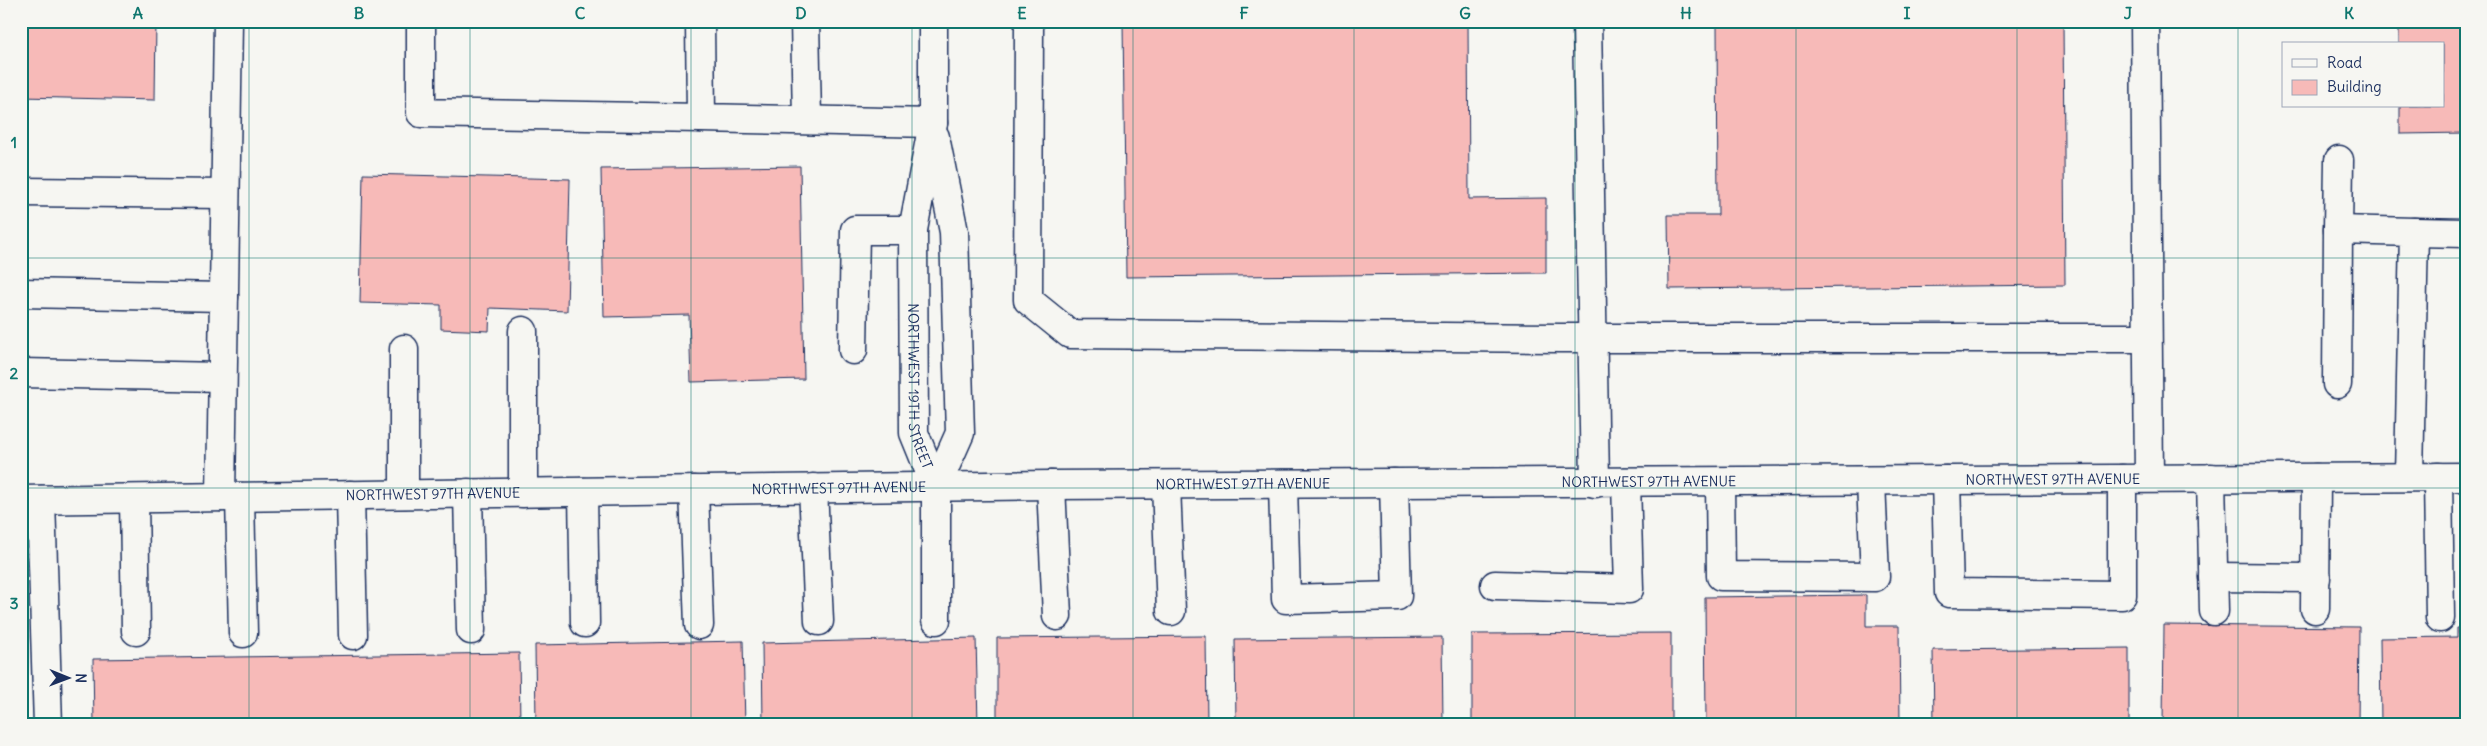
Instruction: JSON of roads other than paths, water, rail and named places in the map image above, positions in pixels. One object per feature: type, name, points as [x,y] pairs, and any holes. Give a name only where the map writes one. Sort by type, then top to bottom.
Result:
[{"type":"street","points":[[228,21],[222,376],[230,497],[243,633]]},
{"type":"street","points":[[421,21],[421,113],[807,119],[933,123]]},
{"type":"street","points":[[700,21],[700,118]]},
{"type":"street","points":[[805,21],[807,119]]},
{"type":"street","name":"NORTHWEST 19TH STREET","points":[[933,21],[933,123],[954,232],[960,383],[960,433],[936,487]]},
{"type":"street","points":[[1028,21],[1028,300],[1070,334],[1593,338],[2147,338]]},
{"type":"street","points":[[1586,21],[1595,483]]},
{"type":"street","points":[[2145,21],[2150,478]]},
{"type":"street","name":"NORTHWEST 19TH STREET","points":[[933,123],[912,230],[914,433],[936,487]]},
{"type":"street","points":[[2337,384],[2339,160]]},
{"type":"street","points":[[21,192],[225,194]]},
{"type":"street","points":[[853,350],[855,230],[912,230]]},
{"type":"street","points":[[2338,230],[2466,234]]},
{"type":"street","points":[[2409,477],[2414,232]]},
{"type":"street","points":[[21,293],[224,296]]},
{"type":"street","points":[[523,331],[523,493]]},
{"type":"street","points":[[404,349],[404,494]]},
{"type":"street","points":[[21,373],[222,376]]},
{"type":"street","points":[[2438,477],[2440,618]]},
{"type":"street","name":"NORTHWEST 97TH AVENUE","points":[[31,500],[813,488],[2466,477]]},
{"type":"street","points":[[2211,478],[2214,611]]},
{"type":"street","points":[[2315,609],[2316,478]]},
{"type":"street","points":[[1946,480],[1949,593],[2122,595],[2122,479]]},
{"type":"street","points":[[1720,482],[1721,576],[1875,577],[1871,481]]},
{"type":"street","points":[[1495,585],[1629,589],[1626,482]]},
{"type":"street","points":[[1283,484],[1286,599],[1397,596],[1394,483]]},
{"type":"street","points":[[1166,485],[1170,611]]},
{"type":"street","points":[[1051,486],[1057,616]]},
{"type":"street","points":[[936,487],[936,620]]},
{"type":"street","points":[[813,488],[819,621]]},
{"type":"street","points":[[694,490],[699,625]]},
{"type":"street","points":[[583,492],[585,623]]},
{"type":"street","points":[[468,493],[471,630]]},
{"type":"street","points":[[350,495],[353,635]]},
{"type":"street","points":[[134,499],[136,631]]},
{"type":"street","points":[[31,500],[48,725]]},
{"type":"street","points":[[2213,577],[2316,578]]}]
